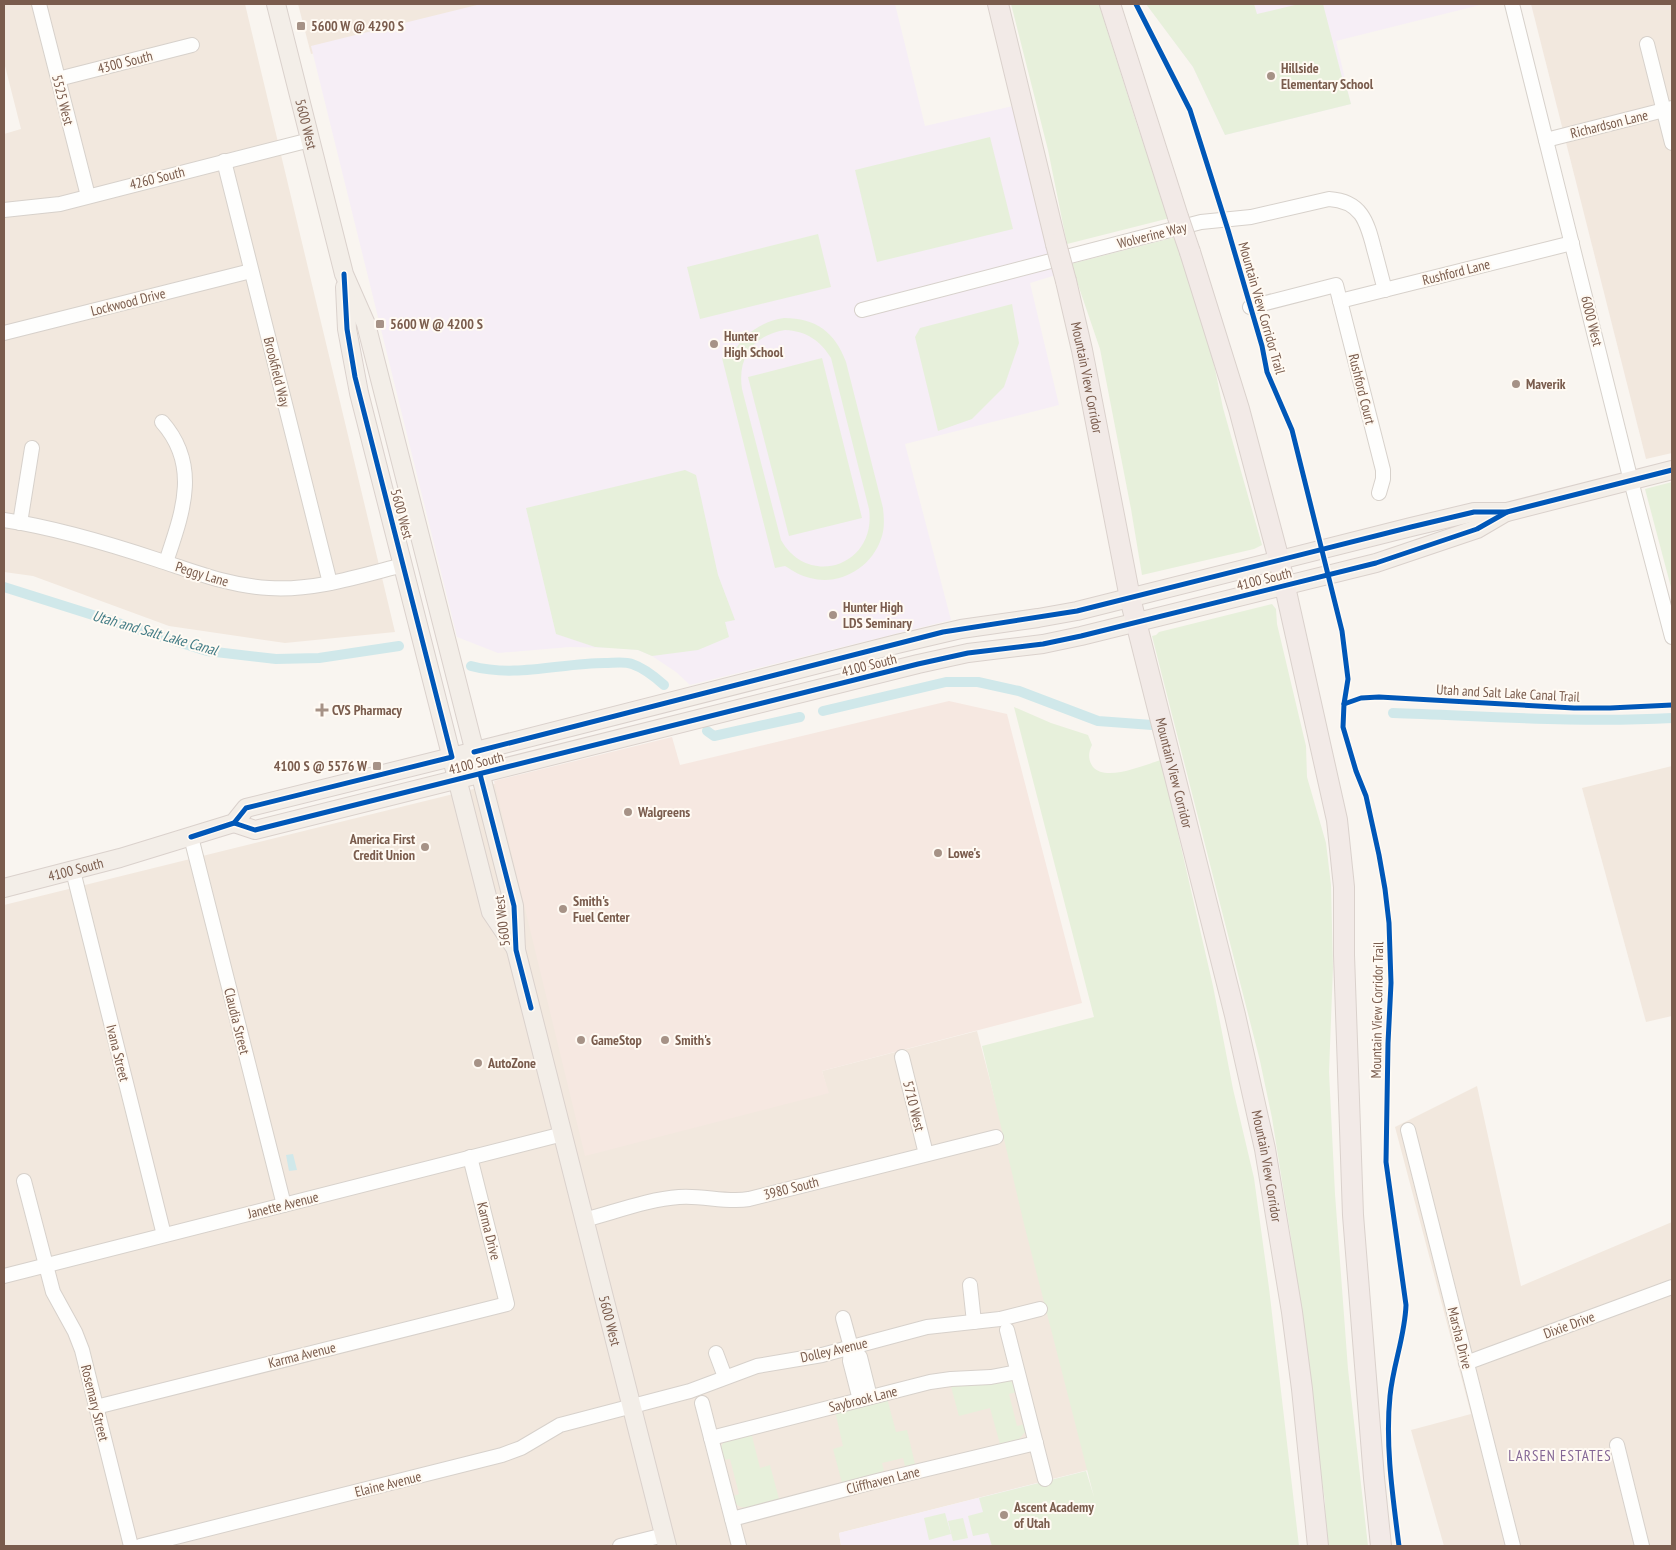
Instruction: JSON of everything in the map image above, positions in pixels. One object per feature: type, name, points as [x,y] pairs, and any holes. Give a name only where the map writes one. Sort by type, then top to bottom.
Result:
[{"type":"highway","name":"Mountain View Corridor","points":[[998,4],[1082,350],[1130,598],[1246,1060],[1265,1149],[1292,1312],[1318,1546]]},
{"type":"highway","points":[[1110,4],[1239,409],[1286,585],[1336,820],[1344,887],[1344,955],[1353,1215],[1381,1546]]},
{"type":"main road","name":"5600 West","points":[[276,4],[344,274],[366,324],[514,906],[516,950],[665,1541]]},
{"type":"main road","name":"5600 West","points":[[344,274],[347,329],[359,394],[491,912],[516,950]]},
{"type":"main road","points":[[352,360],[364,373],[371,389],[392,469],[399,476],[404,475]]},
{"type":"main road","name":"4100 South","points":[[234,824],[246,808],[474,752],[943,632],[1038,618],[1130,598],[1474,512],[1507,512],[1672,470]]},
{"type":"main road","name":"4100 South","points":[[4,888],[73,871],[234,824],[255,830],[918,664],[968,653],[1062,641],[1376,563],[1477,529],[1507,512]]},
{"type":"street","name":"5525 West","points":[[39,4],[88,196]]},
{"type":"street","name":"6000 West","points":[[1512,4],[1631,481],[1672,637]]},
{"type":"street","points":[[1647,44],[1668,110],[1672,143]]},
{"type":"street","name":"4300 South","points":[[58,78],[192,45]]},
{"type":"street","name":"Richardson Lane","points":[[1546,140],[1668,110]]},
{"type":"street","name":"4260 South","points":[[4,210],[48,206],[310,140]]},
{"type":"street","name":"Brookfield Way","points":[[224,161],[330,583]]},
{"type":"street","name":"Wolverine Way","points":[[862,310],[1201,222],[1250,217],[1329,199],[1340,200],[1351,205],[1364,217],[1385,290]]},
{"type":"street","name":"Rushford Lane","points":[[1340,302],[1572,243]]},
{"type":"street","name":"Lockwood Drive","points":[[4,333],[252,272]]},
{"type":"street","name":"Rushford Court","points":[[1250,307],[1336,285],[1383,470],[1383,479],[1379,493]]},
{"type":"street","points":[[162,422],[178,444],[184,464],[185,484],[179,522],[166,562]]},
{"type":"street","points":[[20,522],[32,448]]},
{"type":"street","name":"Peggy Lane","points":[[4,520],[88,538],[224,581],[253,586],[299,588],[330,583],[403,565]]},
{"type":"street","name":"Claudia Street","points":[[191,837],[284,1205]]},
{"type":"street","name":"Ivana Street","points":[[73,871],[164,1235]]},
{"type":"street","name":"5710 West","points":[[902,1057],[926,1154]]},
{"type":"street","name":"Marsha Drive","points":[[1408,1130],[1513,1546]]},
{"type":"street","name":"Janette Avenue","points":[[4,1276],[563,1134]]},
{"type":"street","name":"3980 South","points":[[584,1220],[672,1198],[696,1197],[734,1201],[749,1199],[996,1137]]},
{"type":"street","name":"Karma Drive","points":[[470,1157],[507,1304]]},
{"type":"street","name":"Rosemary Street","points":[[24,1181],[45,1265],[56,1299],[72,1326],[80,1345],[131,1546]]},
{"type":"street","points":[[970,1285],[974,1322]]},
{"type":"street","name":"Dixie Drive","points":[[1466,1363],[1672,1287]]},
{"type":"street","name":"Karma Avenue","points":[[96,1406],[507,1304]]},
{"type":"street","name":"Dolley Avenue","points":[[632,1407],[690,1391],[757,1366],[814,1356],[927,1327],[1000,1319],[1040,1309]]},
{"type":"street","points":[[843,1318],[851,1347],[860,1357],[865,1399]]},
{"type":"street","points":[[1007,1330],[1045,1479]]},
{"type":"street","points":[[716,1353],[725,1377]]},
{"type":"street","name":"Saybrook Lane","points":[[711,1438],[944,1380],[991,1377],[1018,1372]]},
{"type":"street","points":[[702,1403],[738,1546]]},
{"type":"street","name":"Elaine Avenue","points":[[140,1546],[502,1455],[521,1448],[560,1425],[632,1407]]},
{"type":"street","name":"Cliffhaven Lane","points":[[732,1519],[877,1481],[1036,1443]]},
{"type":"street","points":[[1617,1445],[1642,1546]]},
{"type":"street","points":[[620,1546],[665,1541]]},
{"type":"shaded area","points":[[4,4],[245,4],[395,632],[285,643],[169,626],[33,576],[4,572],[4,134],[21,129],[4,62]]},
{"type":"shaded area","points":[[298,4],[503,4],[311,54]]},
{"type":"shaded area","name":"Hunter High School","points":[[481,4],[895,4],[925,126],[1013,106],[1056,275],[1030,283],[1059,405],[905,444],[951,620],[690,685],[676,672],[652,656],[638,650],[570,647],[498,653],[457,637],[311,46]]},
{"type":"shaded area","name":"Hillside Elementary School","points":[[1146,4],[1484,4],[1336,41],[1351,104],[1225,135],[1193,67]]},
{"type":"shaded area","points":[[1531,4],[1672,4],[1672,453],[1646,459]]},
{"type":"shaded area","points":[[949,701],[1007,714],[1082,1003],[822,1071],[829,1093],[585,1156],[494,781],[672,737],[680,765]]},
{"type":"shaded area","points":[[1672,766],[1672,1016],[1646,1022],[1582,788]]},
{"type":"shaded area","points":[[510,780],[828,1093],[822,1071],[977,1031],[1092,1469],[839,1533],[841,1546],[4,1546],[4,905]]},
{"type":"shaded area","points":[[1477,1086],[1521,1286],[1672,1222],[1672,1546],[1444,1546],[1411,1430],[1471,1414],[1395,1127]]},
{"type":"shaded area","name":"Ascent Academy of Utah","points":[[1086,1471],[1107,1546],[841,1546],[839,1533]]},
{"type":"green space","points":[[1011,4],[1099,4],[1138,128],[1170,218],[1067,244],[1048,150]]},
{"type":"green space","name":"Hillside Elementary School","points":[[1146,4],[1254,4],[1257,14],[1299,4],[1323,4],[1344,85],[1346,85],[1351,104],[1225,135],[1193,67]]},
{"type":"green space","points":[[990,137],[1013,229],[877,262],[855,170]]},
{"type":"green space","points":[[818,234],[831,287],[700,319],[687,267]]},
{"type":"green space","points":[[1176,237],[1208,335],[1223,408],[1262,545],[1254,549],[1142,575],[1100,349],[1071,264]]},
{"type":"green space","points":[[1012,304],[1019,343],[1004,387],[972,419],[938,431],[915,337],[920,328]]},
{"type":"green space","points":[[784,318],[795,319],[815,324],[836,342],[846,362],[883,508],[884,524],[881,539],[870,558],[862,566],[843,577],[821,580],[803,576],[785,566],[775,568],[722,358],[732,356],[736,348],[753,330]],"holes":[[[785,330],[800,332],[817,341],[831,358],[869,509],[869,528],[863,544],[852,556],[839,564],[823,566],[808,564],[793,555],[781,540],[742,389],[742,367],[750,349],[756,342],[774,333]]]},
{"type":"green space","points":[[822,358],[862,518],[789,536],[748,377]]},
{"type":"green space","points":[[685,470],[696,475],[718,575],[735,620],[725,622],[729,637],[698,650],[652,656],[638,650],[595,647],[556,634],[526,508]]},
{"type":"green space","points":[[1672,482],[1672,591],[1645,489]]},
{"type":"green space","points":[[1272,604],[1276,609],[1277,624],[1306,746],[1307,777],[1326,843],[1331,885],[1333,968],[1329,1072],[1335,1194],[1348,1369],[1368,1546],[1326,1546],[1325,1501],[1308,1393],[1291,1238],[1272,1118],[1260,1061],[1152,636],[1159,632]]},
{"type":"green space","points":[[1014,707],[1051,723],[1088,735],[1092,745],[1089,759],[1093,767],[1099,771],[1116,773],[1161,760],[1213,986],[1233,1089],[1254,1178],[1269,1288],[1299,1546],[992,1546],[988,1533],[973,1536],[968,1516],[983,1512],[979,1498],[1086,1471],[1094,1497],[1024,1224],[982,1046],[1094,1017]]},
{"type":"green space","points":[[1006,1379],[1013,1384],[1017,1392],[1009,1394],[1017,1426],[1025,1424],[1026,1431],[1019,1439],[1000,1444],[990,1408],[959,1416],[950,1383]]},
{"type":"green space","points":[[887,1398],[896,1432],[907,1430],[915,1464],[905,1466],[903,1458],[882,1463],[884,1471],[842,1483],[833,1449],[843,1446],[835,1411]]},
{"type":"green space","points":[[751,1432],[760,1468],[770,1465],[779,1499],[748,1508],[739,1506],[735,1502],[733,1496],[739,1494],[730,1459],[722,1460],[720,1448],[725,1440]]},
{"type":"green space","points":[[945,1513],[951,1534],[929,1540],[924,1518]]},
{"type":"green space","points":[[963,1518],[968,1538],[953,1541],[948,1521]]},
{"type":"water","points":[[293,1154],[297,1170],[289,1171],[286,1155]]},
{"type":"waterway","name":"Utah and Salt Lake Canal","points":[[4,587],[207,651],[276,659],[319,658],[399,646]]},
{"type":"waterway","name":"Utah and Salt Lake Canal","points":[[471,666],[504,671],[618,662],[629,663],[653,675],[664,685]]},
{"type":"waterway","name":"Utah and Salt Lake Canal","points":[[823,711],[946,682],[978,682],[1019,691],[1098,721],[1152,725]]},
{"type":"waterway","name":"Utah and Salt Lake Canal","points":[[1393,713],[1603,720],[1672,718]]},
{"type":"waterway","name":"Utah and Salt Lake Canal","points":[[707,731],[714,736],[800,717]]},
{"type":"cycle path","name":"Mountain View Corridor Trail","points":[[1136,4],[1190,110],[1228,230],[1262,346],[1267,372],[1292,430],[1342,631],[1348,679],[1343,727],[1356,771],[1366,796],[1379,855],[1389,923],[1391,983],[1386,1162],[1406,1305],[1404,1328],[1390,1396],[1388,1433],[1390,1471],[1399,1546]]},
{"type":"cycle path","points":[[191,837],[234,823],[246,808],[452,757],[355,377],[347,329],[344,274]]},
{"type":"cycle path","points":[[474,752],[943,632],[1077,611],[1474,512],[1507,512],[1672,470]]},
{"type":"cycle path","points":[[234,823],[255,830],[918,664],[968,653],[1043,644],[1081,636],[1376,563],[1477,529],[1507,512]]},
{"type":"cycle path","name":"Utah and Salt Lake Canal Trail","points":[[1344,704],[1361,698],[1379,697],[1574,708],[1672,705]]},
{"type":"cycle path","points":[[480,774],[514,906],[516,950],[531,1008]]},
{"type":"place","name":"5600 W @ 4290 S","points":[[301,26]]},
{"type":"place","name":"Hillside Elementary School","points":[[1271,76]]},
{"type":"place","name":"5600 W @ 4200 S","points":[[380,324]]},
{"type":"place","name":"Hunter High School","points":[[714,344]]},
{"type":"place","name":"Maverik","points":[[1516,384]]},
{"type":"place","name":"Hunter High LDS Seminary","points":[[833,615]]},
{"type":"place","name":"CVS Pharmacy","points":[[322,710]]},
{"type":"place","name":"4100 S @ 5576 W","points":[[377,766]]},
{"type":"place","name":"Walgreens","points":[[628,812]]},
{"type":"place","name":"America First Credit Union","points":[[425,847]]},
{"type":"place","name":"Lowe's","points":[[938,853]]},
{"type":"place","name":"Smith's Fuel Center","points":[[563,909]]},
{"type":"place","name":"GameStop","points":[[581,1040]]},
{"type":"place","name":"Smith's","points":[[665,1040]]},
{"type":"place","name":"AutoZone","points":[[478,1063]]},
{"type":"place","name":"Ascent Academy of Utah","points":[[1004,1515]]},
{"type":"district","name":"LARSEN ESTATES","points":[[1560,1456]]}]
